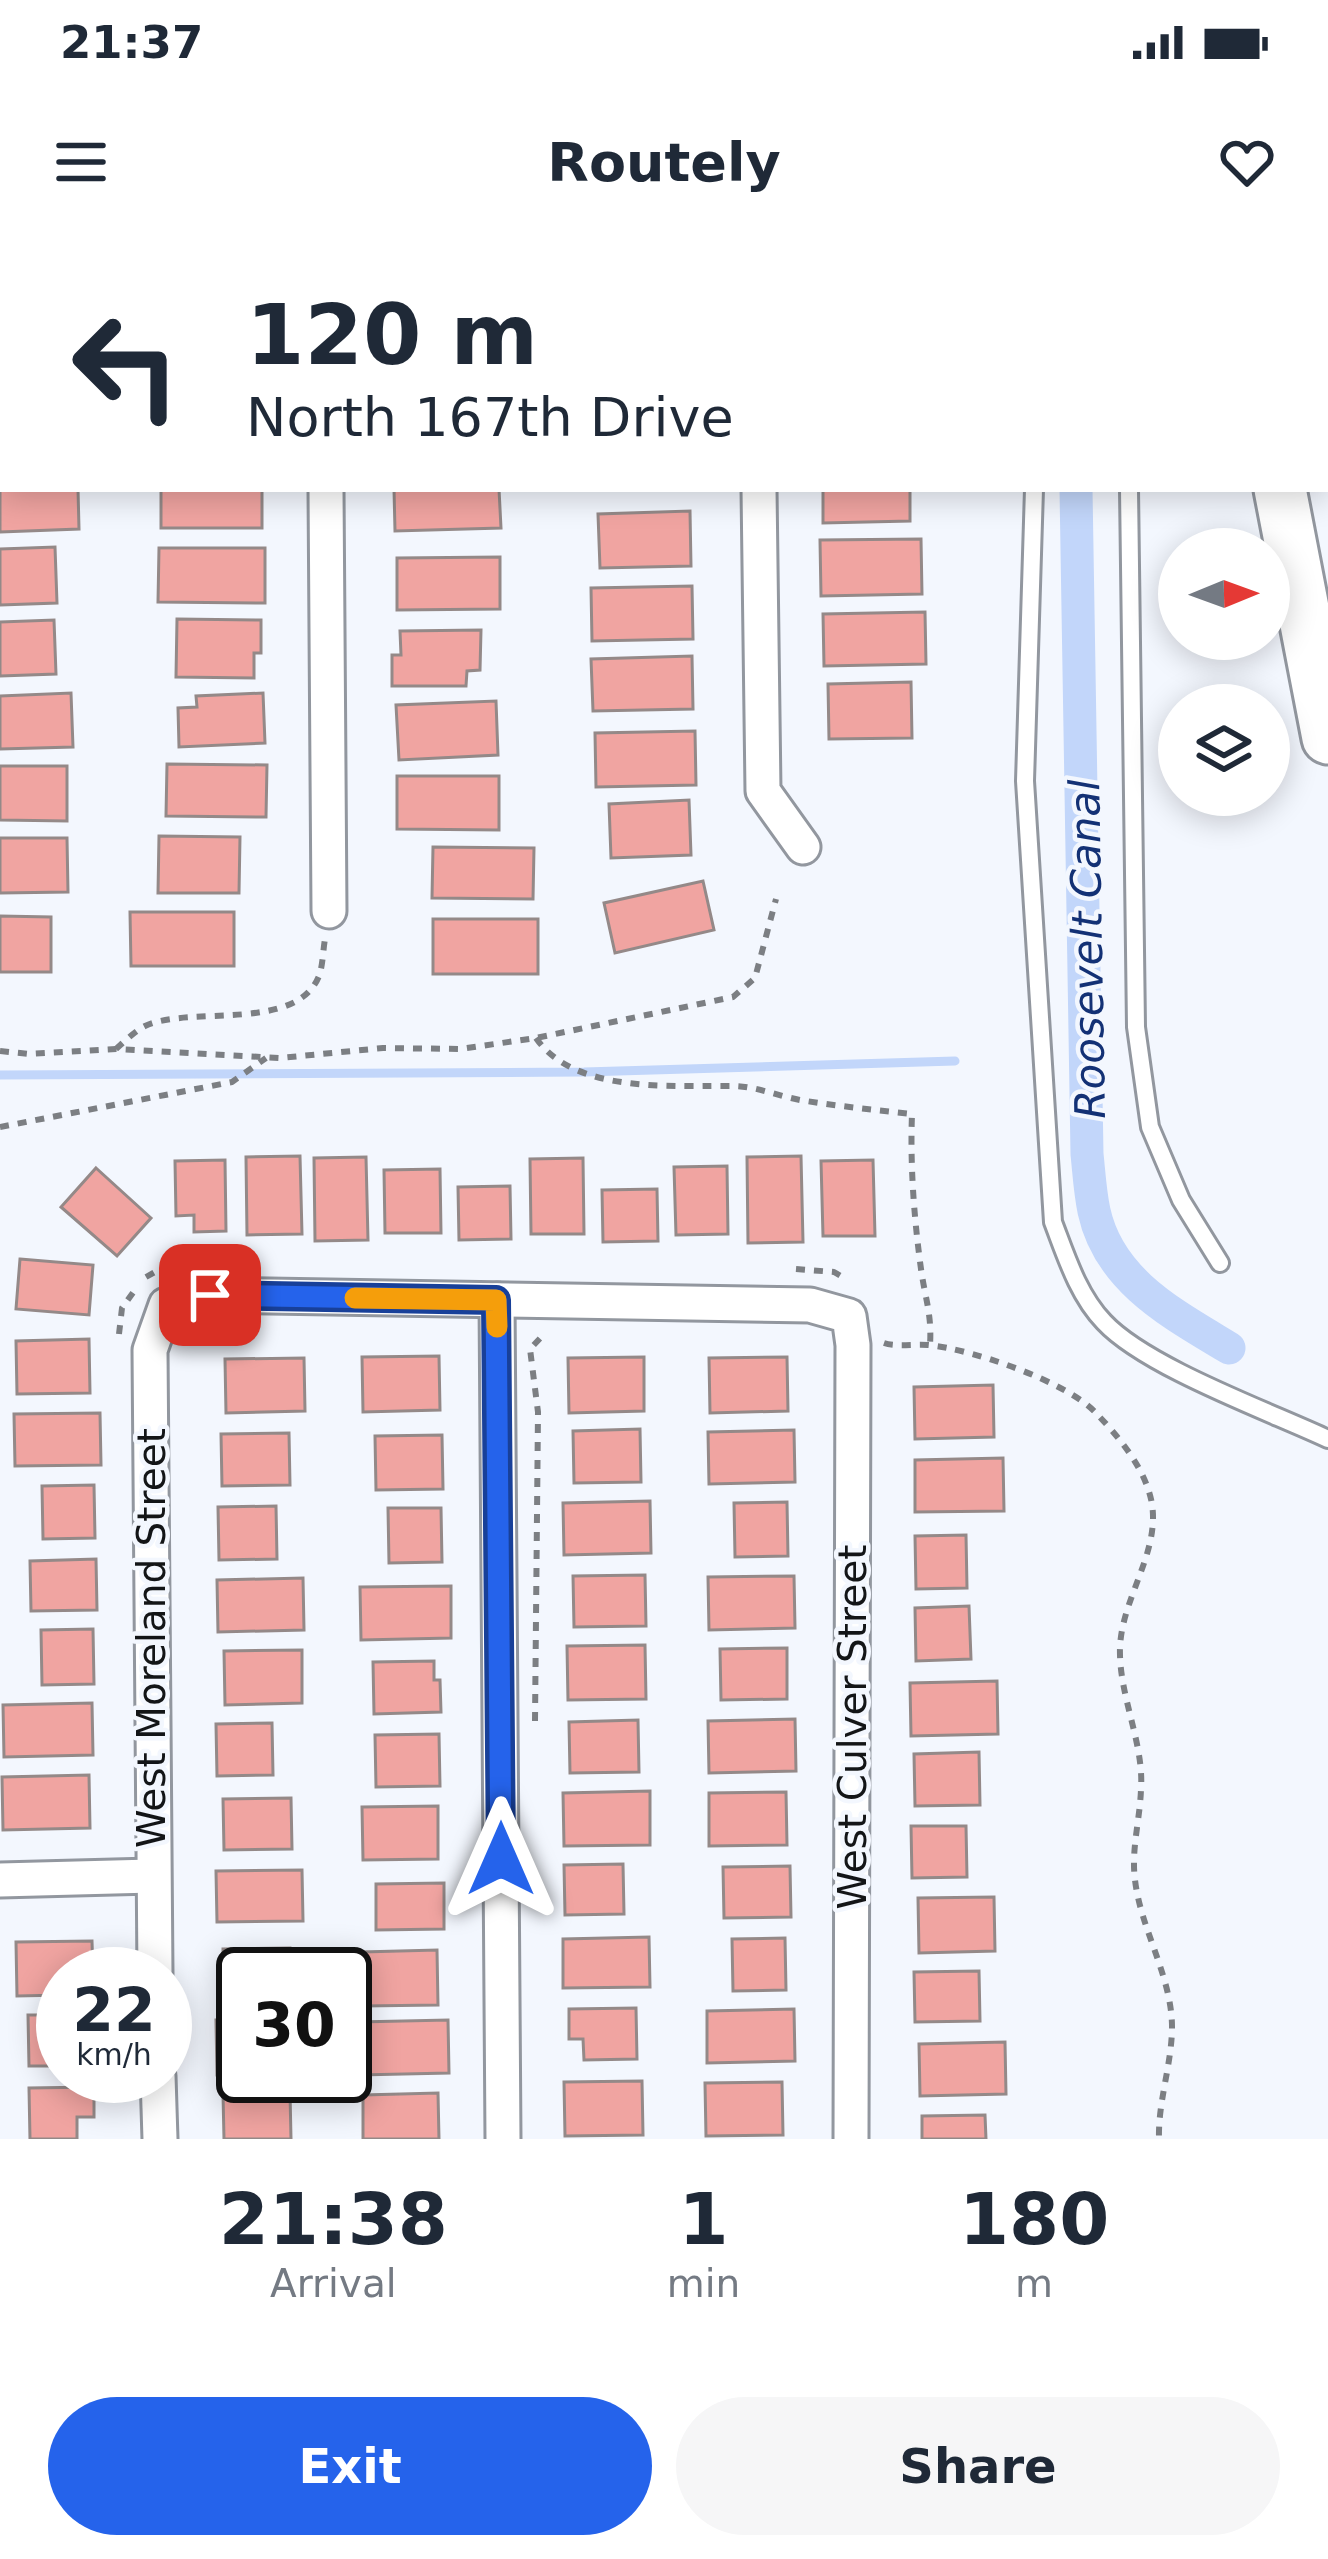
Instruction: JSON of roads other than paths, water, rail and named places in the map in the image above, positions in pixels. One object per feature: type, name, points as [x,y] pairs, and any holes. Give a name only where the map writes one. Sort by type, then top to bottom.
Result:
[{"type":"main road","points":[[1281,492],[1328,738]]},
{"type":"street","points":[[326,492],[329,911]]},
{"type":"street","points":[[758,492],[763,791],[803,847]]},
{"type":"street","name":"West Moreland Street","points":[[154,1947],[150,1350],[166,1305],[210,1295],[496,1300]]},
{"type":"street","name":"West Culver Street","points":[[496,1300],[810,1305],[849,1299],[853,1345],[851,2139]]},
{"type":"street","points":[[496,1300],[503,2139]]},
{"type":"street","points":[[0,1880],[152,1876]]},
{"type":"street","points":[[159,2103],[160,2139]]},
{"type":"lane","points":[[1034,492],[1025,781],[1052,1222],[1072,1274],[1103,1321],[1141,1352],[1328,1439]]},
{"type":"lane","points":[[1129,492],[1136,1028],[1150,1127],[1181,1200],[1220,1263]]},
{"type":"waterway","name":"Roosevelt Canal","points":[[1076,492],[1087,1154],[1093,1204],[1102,1236],[1129,1276],[1166,1308],[1229,1348]]},
{"type":"waterway","points":[[0,1075],[584,1072],[955,1061]]}]
